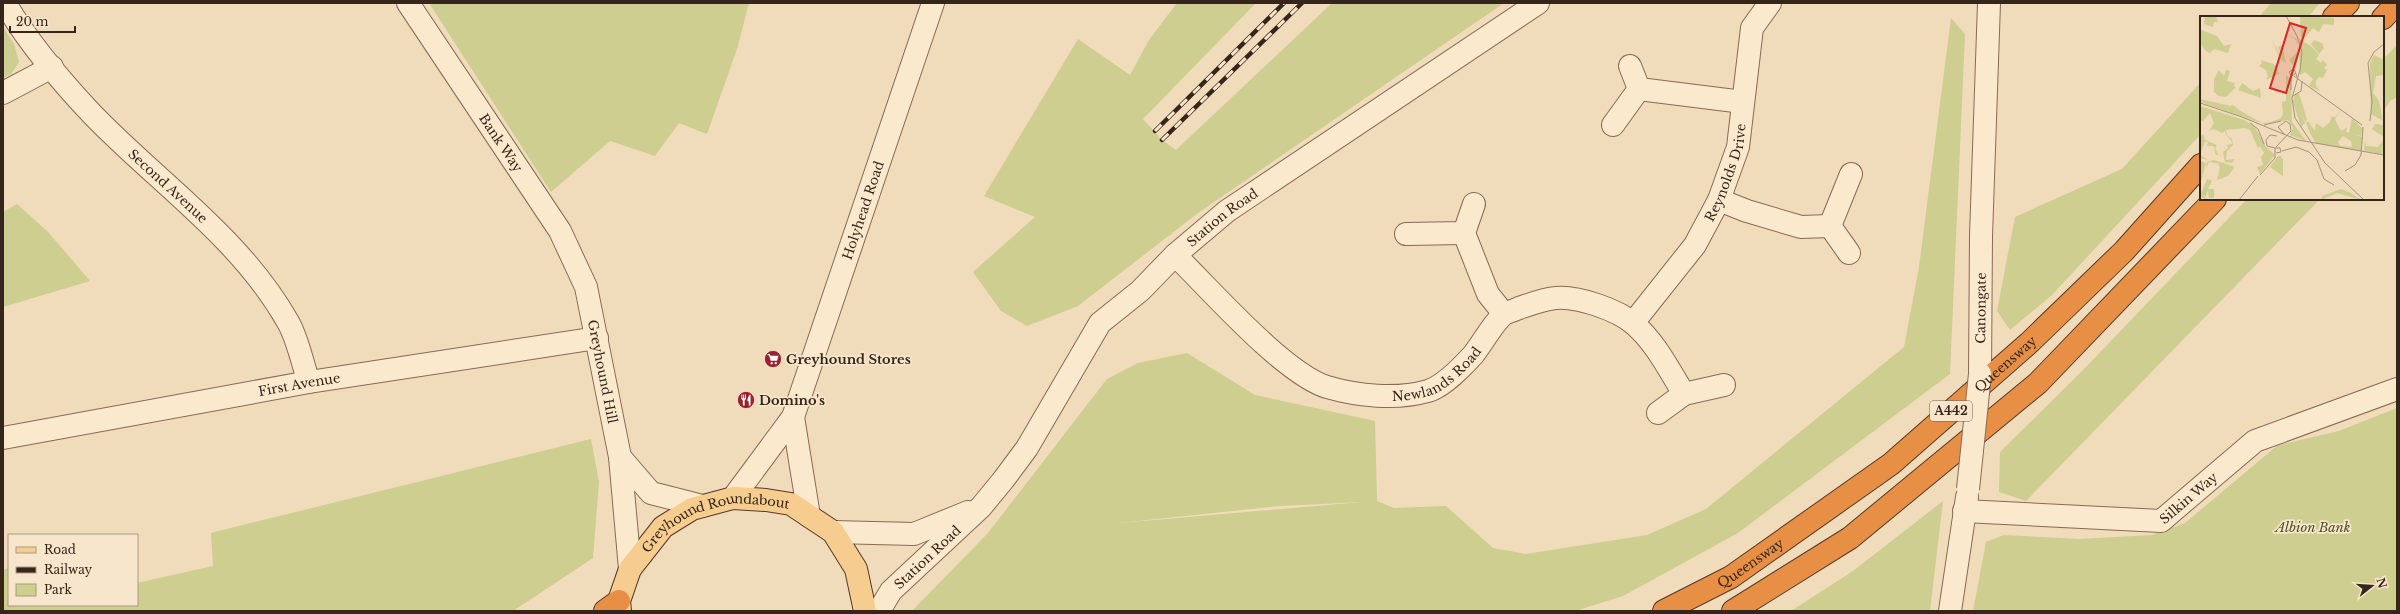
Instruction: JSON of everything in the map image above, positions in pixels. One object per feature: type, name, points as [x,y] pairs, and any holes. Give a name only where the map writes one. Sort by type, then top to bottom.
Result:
[{"type":"highway","points":[[2335,16],[2348,3]]},
{"type":"highway","points":[[2384,17],[2397,3]]},
{"type":"highway","name":"Queensway","points":[[1664,611],[1731,577],[1891,464],[2030,342],[2119,257],[2200,166]]},
{"type":"highway","name":"A442","points":[[1733,611],[1850,538],[2038,383],[2214,200]]},
{"type":"main road","name":"Greyhound Roundabout","points":[[621,594],[663,527],[692,509],[702,506],[733,498],[766,500],[791,504],[833,532],[856,569],[865,611]]},
{"type":"street","name":"Second Avenue","points":[[5,3],[52,67],[92,113],[219,232],[258,280],[288,323],[309,382]]},
{"type":"street","name":"Bank Way","points":[[408,3],[560,231],[586,286]]},
{"type":"street","name":"Holyhead Road","points":[[793,417],[933,3]]},
{"type":"street","name":"Station Road","points":[[879,611],[891,591],[981,507],[1027,448],[1100,324],[1140,291],[1175,255],[1227,211],[1538,3]]},
{"type":"street","name":"Reynolds Drive","points":[[1633,323],[1695,245],[1719,200],[1738,147],[1752,28],[1770,3]]},
{"type":"street","name":"Canongate","points":[[1950,611],[1968,489],[1980,374],[1981,236],[1989,3]]},
{"type":"street","points":[[1630,66],[1639,89]]},
{"type":"street","points":[[3,93],[52,67]]},
{"type":"street","points":[[1639,89],[1743,102]]},
{"type":"street","points":[[1613,125],[1639,89]]},
{"type":"street","points":[[1830,226],[1851,174]]},
{"type":"street","points":[[1719,200],[1746,211],[1801,227],[1830,226]]},
{"type":"street","points":[[1474,204],[1464,233],[1488,294],[1504,314],[1531,304],[1557,298],[1582,301],[1610,309],[1633,323],[1655,346],[1684,394]]},
{"type":"street","points":[[1830,226],[1849,253]]},
{"type":"street","points":[[1406,234],[1464,233]]},
{"type":"street","name":"Newlands Road","points":[[1175,255],[1259,338],[1296,371],[1325,386],[1363,395],[1399,396],[1432,388],[1446,380],[1472,356],[1504,314]]},
{"type":"street","name":"Greyhound Hill","points":[[586,286],[620,457],[621,594]]},
{"type":"street","name":"First Avenue","points":[[3,438],[309,382],[597,338]]},
{"type":"street","points":[[1658,414],[1684,394],[1724,385]]},
{"type":"street","name":"Silkin Way","points":[[1964,511],[2161,521],[2255,441],[2397,389]]},
{"type":"street","points":[[733,498],[793,417]]},
{"type":"street","points":[[793,417],[811,517]]},
{"type":"street","points":[[620,457],[651,492],[702,506]]},
{"type":"street","name":"Station Road","points":[[833,532],[914,534],[981,507]]},
{"type":"green space","points":[[429,3],[749,3],[737,49],[707,134],[679,123],[655,156],[610,141],[551,192]]},
{"type":"green space","points":[[1177,3],[1256,3],[1143,119],[1162,140],[1176,150],[1332,3],[1504,3],[1198,213],[1078,306],[1027,326],[1001,311],[973,272],[1035,217],[984,196],[1078,39],[1130,75],[1149,40]]},
{"type":"green space","points":[[2271,3],[2320,3],[2309,16],[2260,16]]},
{"type":"green space","points":[[1951,18],[1965,34],[1950,374],[1738,533],[1623,596],[1575,611],[912,611],[988,533],[1107,379],[1138,363],[1187,353],[1255,395],[1375,421],[1377,501],[1394,508],[1446,506],[1493,548],[1526,554],[1647,535],[1706,509],[1904,347],[1919,267]],"holes":[[[1362,502],[1119,523],[1280,506]]]},
{"type":"green space","points":[[3,27],[14,44],[19,62],[11,74],[3,78]]},
{"type":"green space","points":[[2397,45],[2397,97],[2390,101],[2384,110],[2384,58]]},
{"type":"green space","points":[[2200,83],[2200,135],[2052,295],[2010,330],[1997,311],[2015,217],[2122,169]]},
{"type":"green space","points":[[2246,200],[2319,200],[2026,501],[1999,492],[2000,452],[2085,368]]},
{"type":"green space","points":[[17,204],[48,232],[90,281],[3,307],[3,212]]},
{"type":"green space","name":"Albion Bank","points":[[2397,408],[2397,611],[1973,611],[1986,542],[2004,535],[2079,539],[2152,535],[2185,523],[2278,445],[2339,431]]},
{"type":"green space","points":[[591,439],[599,482],[593,558],[513,611],[3,611],[3,570],[8,568],[8,606],[138,606],[138,583],[213,566],[211,533]]},
{"type":"green space","points":[[1943,501],[1930,611],[1791,611],[1853,571]]},
{"type":"railway","points":[[1155,131],[1284,3]]},
{"type":"railway","points":[[1162,140],[1302,3]]},
{"type":"place","name":"Greyhound Stores","points":[[773,359]]},
{"type":"place","name":"Domino's","points":[[746,400]]}]
